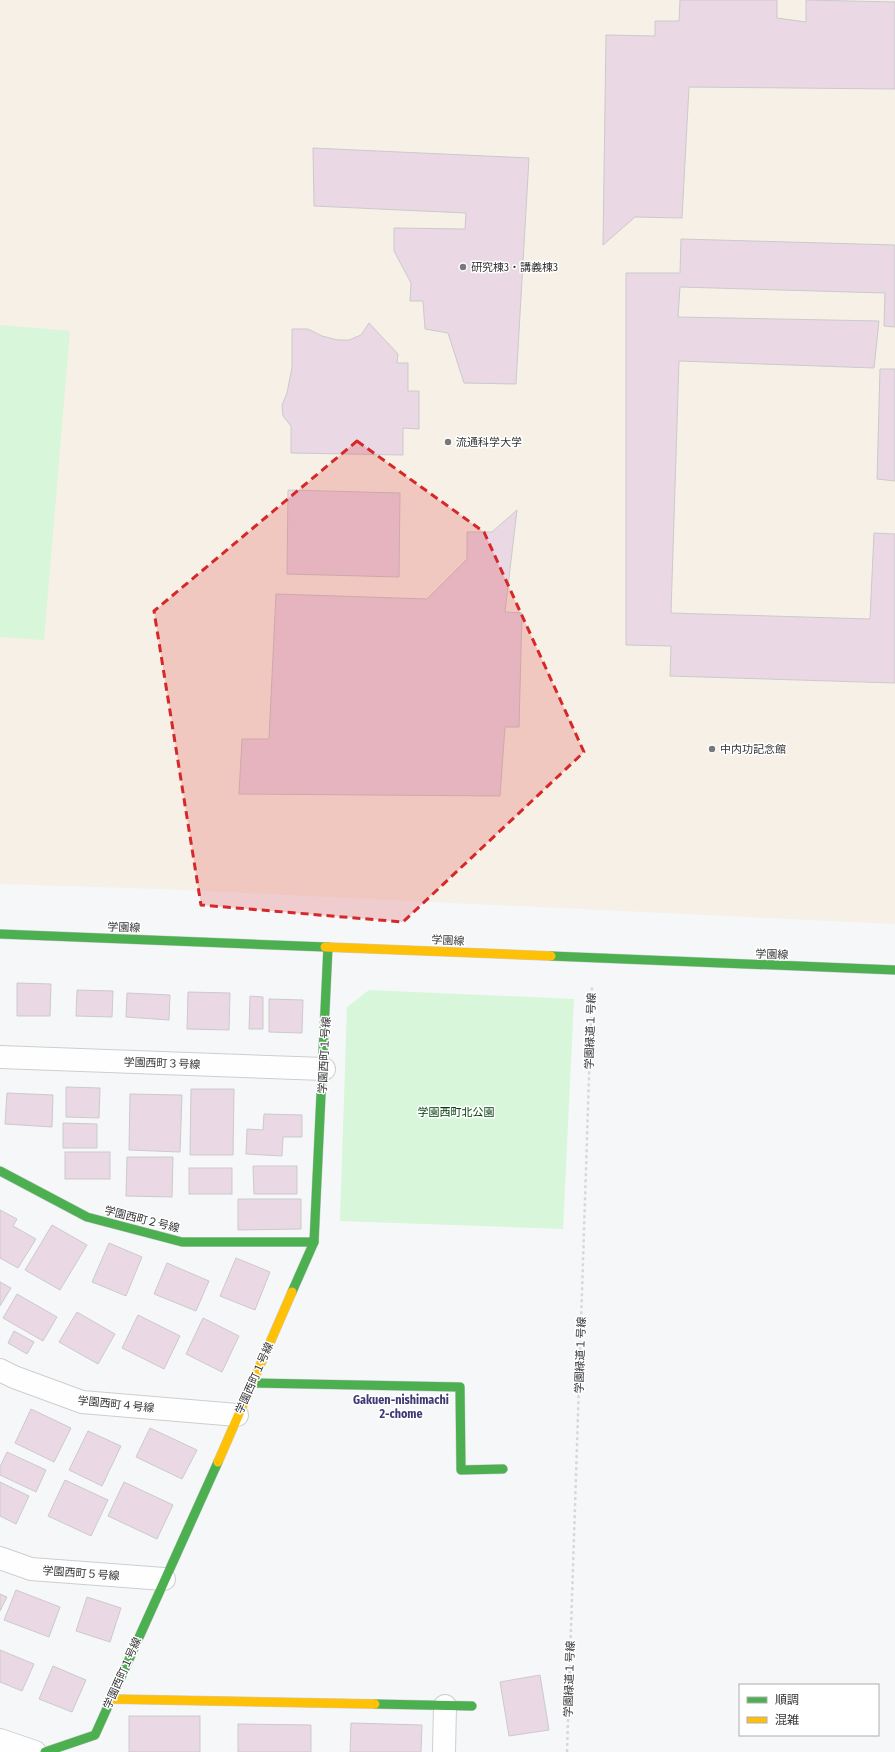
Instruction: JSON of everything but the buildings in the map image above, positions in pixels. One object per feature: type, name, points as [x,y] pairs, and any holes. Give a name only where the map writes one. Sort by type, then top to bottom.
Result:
[{"type":"street","name":"学園線","points":[[0,934],[895,970]]},
{"type":"street","name":"学園西町１号線","points":[[45,1752],[95,1735],[253,1383],[314,1242],[324,1069],[328,947]]},
{"type":"street","name":"学園西町３号線","points":[[0,1057],[324,1069]]},
{"type":"street","name":"学園西町２号線","points":[[0,1171],[87,1217],[182,1242],[314,1242]]},
{"type":"street","name":"学園西町４号線","points":[[0,1370],[14,1377],[82,1402],[238,1414]]},
{"type":"street","points":[[253,1383],[460,1387],[461,1470],[503,1469]]},
{"type":"street","name":"学園西町５号線","points":[[0,1558],[31,1569],[164,1579]]},
{"type":"street","points":[[110,1699],[472,1706]]},
{"type":"street","points":[[444,1752],[445,1706]]},
{"type":"street","points":[[0,1740],[35,1752]]},
{"type":"path","name":"学園緑道１号線","points":[[566,1752],[593,959]]},
{"type":"highlighted area","points":[[357,441],[484,532],[584,752],[403,922],[201,905],[154,611]]},
{"type":"shaded area","name":"流通科学大学","points":[[0,0],[895,0],[895,924],[161,889],[0,884]]},
{"type":"green space","points":[[0,325],[70,331],[44,640],[0,637]]},
{"type":"green space","name":"学園西町北公園","points":[[369,990],[574,999],[563,1229],[340,1221],[347,1007]]},
{"type":"traffic: fast","points":[[0,934],[325,947]]},
{"type":"traffic: fast","points":[[292,1292],[314,1242],[328,947]]},
{"type":"traffic: fast","points":[[551,956],[895,970]]},
{"type":"traffic: fast","points":[[0,1171],[87,1217],[182,1242],[314,1242]]},
{"type":"traffic: fast","points":[[253,1383],[460,1387],[461,1470],[503,1469]]},
{"type":"traffic: fast","points":[[45,1752],[95,1735],[218,1462]]},
{"type":"traffic: fast","points":[[375,1704],[472,1706]]},
{"type":"traffic: slow","points":[[325,947],[551,956]]},
{"type":"traffic: slow","points":[[218,1462],[292,1292]]},
{"type":"traffic: slow","points":[[110,1699],[375,1704]]},
{"type":"place","name":"研究棟3・講義棟3","points":[[463,267]]},
{"type":"place","name":"流通科学大学","points":[[448,442]]},
{"type":"place","name":"中内功記念館","points":[[712,749]]},
{"type":"district","name":"Gakuen-nishimachi 2-chome","points":[[401,1407]]}]
